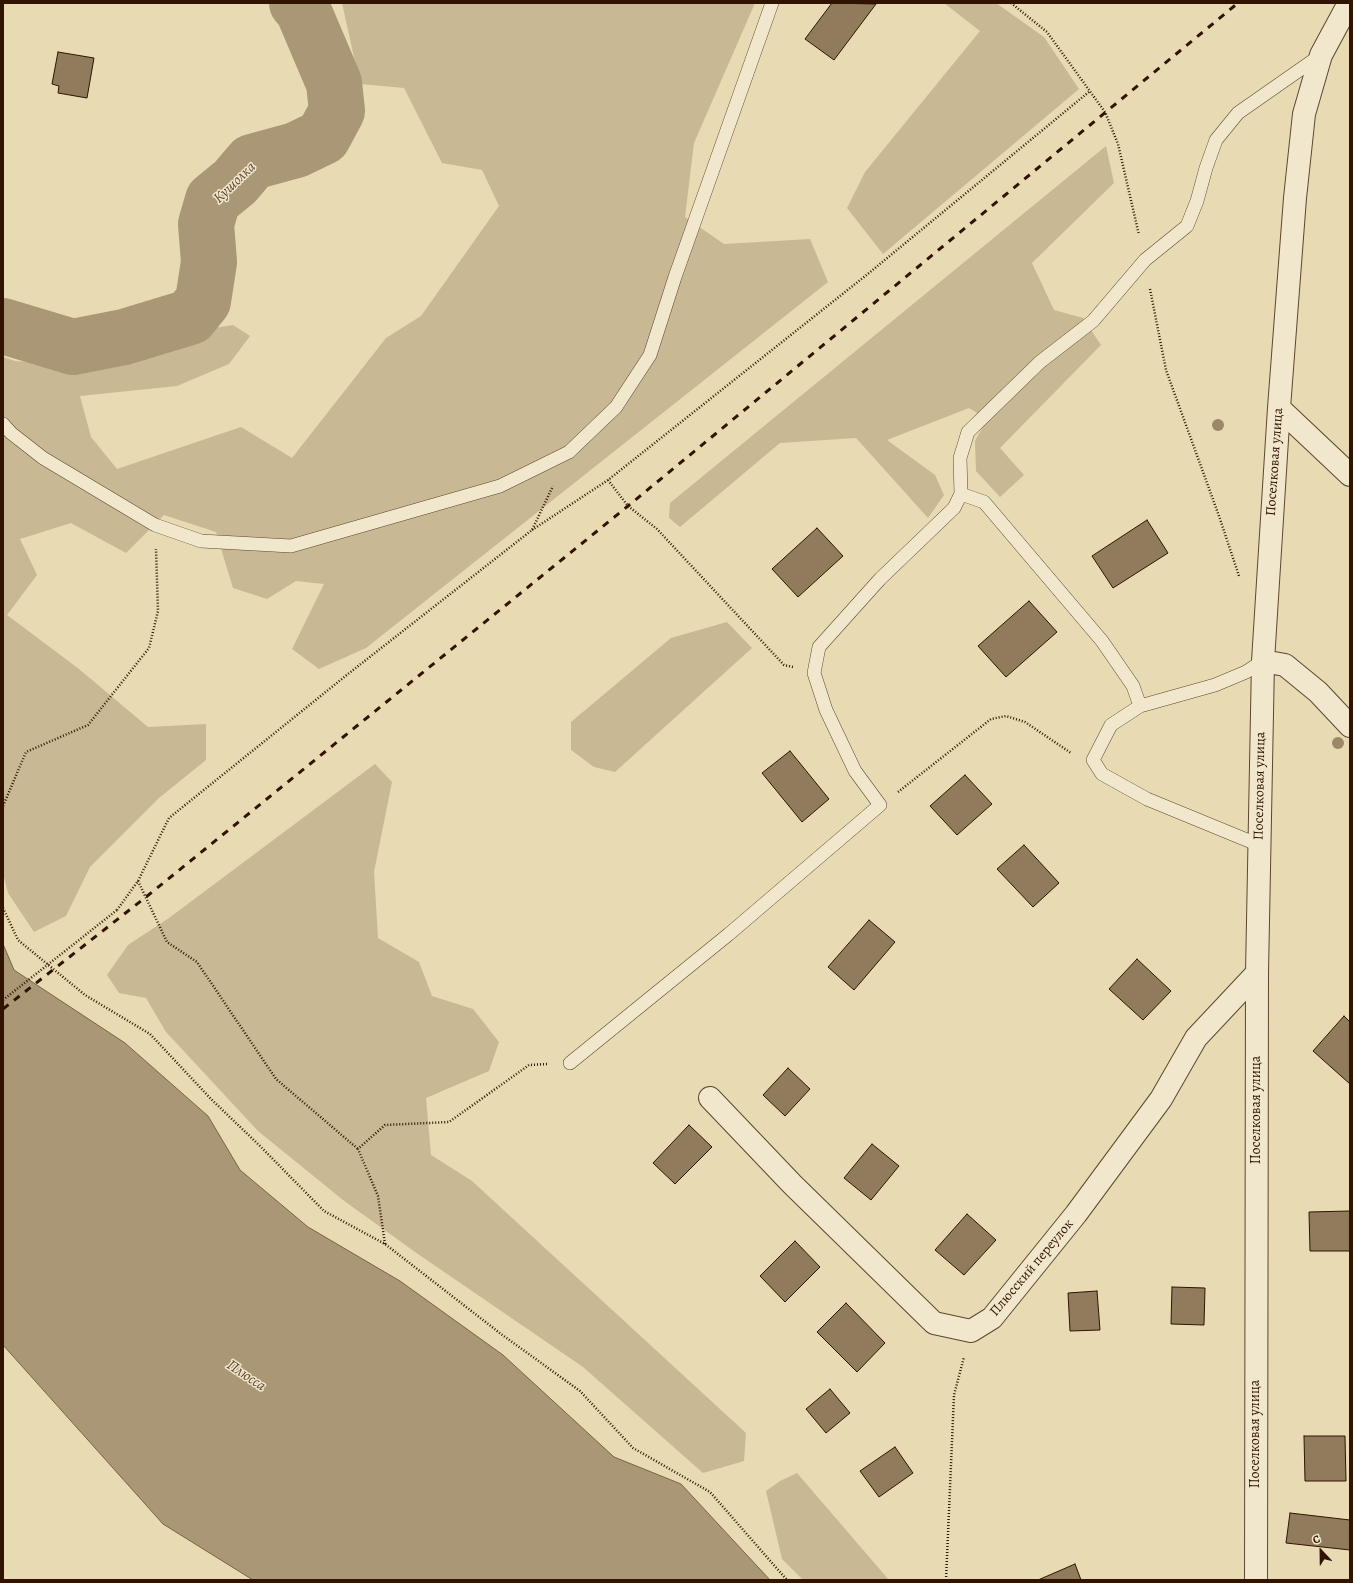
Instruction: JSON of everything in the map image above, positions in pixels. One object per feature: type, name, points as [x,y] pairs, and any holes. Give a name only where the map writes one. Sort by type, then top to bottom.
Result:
[{"type":"street","name":"Поселковая улица","points":[[1256,1580],[1257,973],[1263,661],[1279,408],[1295,198],[1304,114],[1320,55],[1349,3]]},
{"type":"street","points":[[1279,408],[1350,475]]},
{"type":"street","points":[[1263,661],[1284,665],[1318,692],[1350,726]]},
{"type":"street","name":"Плюсский переулок","points":[[971,1331],[992,1318],[1076,1214],[1161,1100],[1196,1038],[1257,973]]},
{"type":"street","points":[[710,1098],[792,1184],[934,1322],[971,1331]]},
{"type":"lane","points":[[3,424],[11,433],[43,458],[155,525],[201,541],[291,546],[500,486],[569,452],[616,407],[650,355],[772,3]]},
{"type":"lane","points":[[570,1063],[729,934],[880,805],[855,771],[826,710],[814,673],[818,647],[880,579],[954,508],[961,494],[960,458],[968,432],[1040,362],[1093,321],[1145,260],[1186,226],[1197,201],[1206,168],[1216,140],[1238,114],[1320,55]]},
{"type":"lane","points":[[961,494],[984,502],[1091,629],[1133,686],[1140,706]]},
{"type":"lane","points":[[1259,845],[1147,799],[1102,774],[1093,760],[1111,725],[1140,706],[1215,686],[1246,672],[1263,661]]},
{"type":"path","points":[[1010,3],[1047,32],[1104,112],[1118,144],[1145,260],[1166,370],[1220,516],[1242,582]]},
{"type":"path","points":[[3,1000],[117,910],[138,881],[169,818],[348,674],[532,530],[608,480],[875,268],[1090,91]]},
{"type":"path","points":[[532,530],[569,452]]},
{"type":"path","points":[[608,480],[628,506],[657,529],[784,665],[814,673]]},
{"type":"path","points":[[3,806],[26,752],[88,725],[149,648],[158,611],[155,525]]},
{"type":"path","points":[[880,805],[991,719],[1006,716],[1025,722],[1072,753],[1093,760]]},
{"type":"path","points":[[138,881],[167,942],[197,962],[276,1079],[358,1149],[378,1196],[385,1244]]},
{"type":"path","points":[[3,908],[18,940],[85,995],[150,1034],[211,1099],[324,1211],[385,1244],[501,1334],[580,1391],[633,1448],[710,1492],[787,1580]]},
{"type":"path","points":[[358,1149],[385,1125],[449,1122],[529,1065],[570,1063]]},
{"type":"path","points":[[946,1580],[954,1395],[971,1331]]},
{"type":"shaded area","points":[[342,3],[755,3],[694,143],[685,217],[724,244],[810,239],[828,282],[366,648],[319,669],[292,649],[324,584],[296,581],[267,599],[233,588],[216,532],[164,515],[126,553],[71,523],[20,539],[37,575],[7,615],[79,669],[148,727],[206,724],[206,760],[159,798],[90,867],[66,916],[34,932],[8,893],[3,873],[3,357],[15,361],[76,365],[146,339],[233,325],[250,336],[229,364],[177,386],[80,396],[91,437],[117,469],[241,427],[292,458],[386,338],[421,316],[499,206],[482,170],[442,163],[404,88],[360,84]]},
{"type":"shaded area","points":[[944,3],[996,3],[1044,37],[1079,89],[883,254],[847,208],[865,172],[980,31]]},
{"type":"shaded area","points":[[1106,146],[1114,183],[1032,263],[1054,310],[1083,318],[1101,345],[1000,448],[1024,475],[1000,497],[976,471],[975,441],[987,419],[969,408],[887,440],[935,475],[944,495],[928,518],[856,438],[780,443],[680,527],[669,518],[670,503]]},
{"type":"shaded area","points":[[727,622],[752,648],[615,772],[594,767],[571,750],[571,722],[671,638]]},
{"type":"shaded area","points":[[375,764],[392,782],[374,872],[378,938],[419,962],[432,996],[473,1009],[499,1042],[489,1071],[426,1098],[431,1155],[472,1181],[746,1433],[744,1461],[703,1473],[583,1367],[415,1252],[343,1200],[258,1131],[166,1032],[146,998],[119,993],[107,975],[128,945],[169,918]]},
{"type":"shaded area","points":[[797,1473],[889,1580],[803,1580],[782,1559],[766,1491],[780,1481]]},
{"type":"water","name":"Плюсса","points":[[3,944],[14,970],[125,1043],[208,1116],[240,1170],[308,1227],[400,1281],[503,1355],[614,1457],[681,1484],[770,1580],[253,1580],[163,1524],[3,1345]]},
{"type":"building","points":[[832,3],[876,4],[834,60],[805,39]]},
{"type":"building","points":[[58,52],[94,58],[87,98],[58,93],[59,86],[52,84]]},
{"type":"building","points":[[1147,520],[1168,553],[1113,588],[1092,556]]},
{"type":"building","points":[[817,528],[843,556],[798,597],[772,569]]},
{"type":"building","points":[[1029,601],[1057,632],[1006,677],[978,646]]},
{"type":"building","points":[[790,751],[829,799],[802,822],[762,773]]},
{"type":"building","points":[[965,775],[992,804],[957,835],[930,806]]},
{"type":"building","points":[[1024,845],[1059,883],[1033,907],[997,869]]},
{"type":"building","points":[[869,920],[895,942],[854,990],[828,967]]},
{"type":"building","points":[[1137,959],[1171,991],[1143,1020],[1109,989]]},
{"type":"building","points":[[1344,1016],[1350,1022],[1350,1084],[1313,1051]]},
{"type":"building","points":[[788,1068],[810,1089],[785,1116],[763,1095]]},
{"type":"building","points":[[689,1125],[712,1147],[675,1184],[653,1163]]},
{"type":"building","points":[[872,1144],[899,1166],[871,1200],[844,1178]]},
{"type":"building","points":[[1350,1211],[1350,1251],[1310,1251],[1309,1212]]},
{"type":"building","points":[[967,1214],[996,1240],[964,1275],[935,1250]]},
{"type":"building","points":[[795,1241],[820,1267],[785,1302],[760,1276]]},
{"type":"building","points":[[1172,1287],[1205,1288],[1204,1325],[1171,1324]]},
{"type":"building","points":[[1097,1291],[1100,1330],[1070,1331],[1068,1293]]},
{"type":"building","points":[[846,1303],[885,1343],[857,1372],[817,1332]]},
{"type":"building","points":[[830,1389],[850,1413],[826,1433],[806,1409]]},
{"type":"building","points":[[1304,1436],[1345,1436],[1346,1481],[1305,1481]]},
{"type":"building","points":[[895,1447],[913,1473],[879,1497],[860,1471]]},
{"type":"building","points":[[1290,1513],[1350,1520],[1350,1550],[1286,1543]]},
{"type":"building","points":[[1075,1564],[1081,1580],[1038,1580]]},
{"type":"waterway","name":"Кушолка","points":[[3,326],[73,347],[124,337],[190,317],[203,301],[209,262],[206,224],[213,200],[235,182],[252,162],[296,150],[323,137],[337,111],[334,83],[303,10],[297,3]]},
{"type":"railway","points":[[3,1009],[146,897],[628,506],[1238,3]]}]
